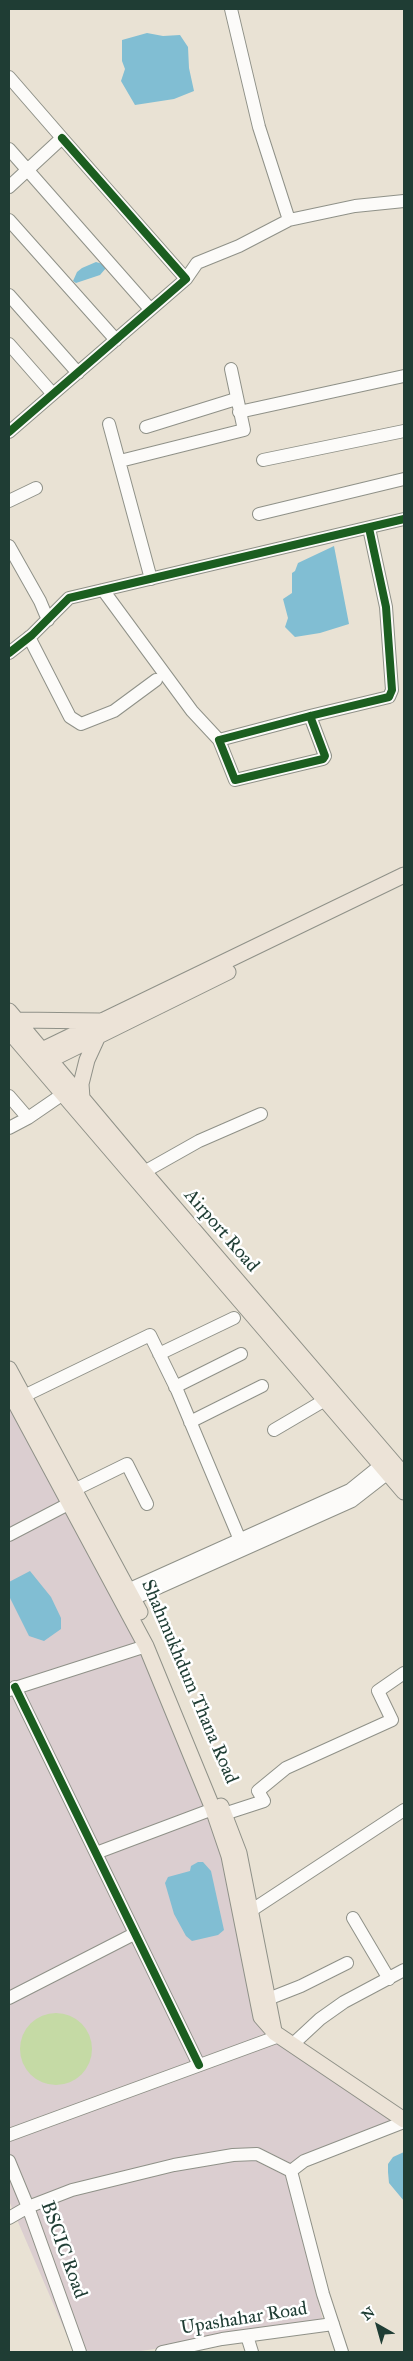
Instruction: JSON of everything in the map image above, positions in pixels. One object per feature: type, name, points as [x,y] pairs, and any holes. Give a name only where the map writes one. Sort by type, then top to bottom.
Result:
[{"type":"main road","points":[[46,1055],[104,1021],[404,875]]},
{"type":"main road","points":[[46,1055],[98,1036],[404,885]]},
{"type":"main road","points":[[11,1021],[104,1021]]},
{"type":"main road","name":"Airport Road","points":[[11,1021],[46,1055],[404,1476]]},
{"type":"main road","name":"Airport Road","points":[[11,1021],[63,1094],[404,1492]]},
{"type":"main road","points":[[82,1098],[80,1084],[87,1060],[98,1036]]},
{"type":"main road","name":"Shahmukhdum Thana Road","points":[[9,1369],[73,1498],[126,1597],[154,1642],[218,1812],[229,1856],[259,2012],[265,2022],[277,2034],[404,2121]]},
{"type":"main road","name":"Shahmukhdum Thana Road","points":[[9,1391],[73,1498]]},
{"type":"main road","name":"Shahmukhdum Thana Road","points":[[126,1597],[218,1812],[239,1853],[252,1910],[268,2000],[277,2034]]},
{"type":"street","points":[[231,9],[259,127],[289,220]]},
{"type":"street","points":[[9,77],[186,279]]},
{"type":"street","points":[[9,187],[62,138]]},
{"type":"street","points":[[9,149],[150,309]]},
{"type":"street","points":[[9,432],[186,279],[197,263],[239,246],[289,220],[354,206],[404,201]]},
{"type":"street","points":[[9,220],[116,340]]},
{"type":"street","points":[[9,295],[78,373]]},
{"type":"street","points":[[9,344],[52,393]]},
{"type":"street","points":[[120,461],[244,430],[231,369]]},
{"type":"street","points":[[239,412],[404,376]]},
{"type":"street","points":[[146,428],[236,399]]},
{"type":"street","points":[[109,424],[151,579]]},
{"type":"street","points":[[263,460],[404,431]]},
{"type":"street","points":[[259,514],[404,479]]},
{"type":"street","points":[[9,501],[36,488]]},
{"type":"street","points":[[9,652],[30,637],[69,598],[404,519]]},
{"type":"street","points":[[219,740],[389,697],[392,690],[386,607],[369,528]]},
{"type":"street","points":[[9,546],[40,601],[48,620]]},
{"type":"street","points":[[103,590],[192,711],[219,740],[235,780],[318,761],[324,756],[310,716]]},
{"type":"street","points":[[30,637],[70,717],[81,724],[114,711],[156,680]]},
{"type":"street","points":[[9,1128],[28,1118],[63,1094]]},
{"type":"street","points":[[9,1096],[28,1118]]},
{"type":"street","points":[[144,1172],[200,1141],[261,1114]]},
{"type":"street","points":[[159,1354],[234,1318]]},
{"type":"street","points":[[24,1396],[150,1335],[175,1387],[240,1540]]},
{"type":"street","points":[[175,1387],[241,1354]]},
{"type":"street","points":[[190,1422],[262,1386]]},
{"type":"street","points":[[274,1430],[325,1400]]},
{"type":"street","points":[[9,1536],[128,1464],[147,1504]]},
{"type":"street","points":[[126,1597],[240,1540],[350,1490],[384,1469]]},
{"type":"street","points":[[126,1597],[352,1501],[384,1469]]},
{"type":"street","points":[[146,1646],[12,1689],[96,1853],[199,2065]]},
{"type":"street","points":[[96,1853],[218,1812],[264,1801],[258,1791],[286,1768],[392,1720],[378,1691],[404,1673]]},
{"type":"street","points":[[252,1910],[404,1810]]},
{"type":"street","points":[[353,1918],[389,1979]]},
{"type":"street","points":[[9,1998],[134,1934]]},
{"type":"street","points":[[268,2000],[348,1963]]},
{"type":"street","points":[[292,2045],[328,2013],[404,1970]]},
{"type":"street","points":[[9,2135],[199,2065],[277,2034]]},
{"type":"street","points":[[291,2171],[304,2161],[404,2121]]},
{"type":"street","points":[[9,2218],[28,2207],[72,2190],[174,2165],[232,2155],[256,2154],[291,2171],[332,2324],[342,2352]]},
{"type":"street","name":"BSCIC Road","points":[[9,2161],[28,2207],[80,2352]]},
{"type":"street","name":"Upashahar Road","points":[[162,2352],[176,2351],[247,2336],[332,2324]]},
{"type":"street","points":[[247,2336],[252,2352]]},
{"type":"shaded area","points":[[9,1371],[231,1833],[273,2027],[403,2116],[283,2166],[324,2324],[134,2352],[74,2352],[9,2201]]},
{"type":"green space","points":[[56,2013],[76,2019],[86,2029],[92,2049],[86,2069],[76,2079],[56,2085],[36,2079],[26,2069],[20,2049],[26,2029],[36,2019]]},
{"type":"water","points":[[147,33],[163,36],[180,35],[188,47],[189,68],[194,91],[174,99],[135,105],[121,81],[125,69],[122,61],[122,40]]},
{"type":"water","points":[[96,262],[103,264],[106,268],[100,275],[76,283],[73,281],[77,272]]},
{"type":"water","points":[[334,546],[349,624],[320,633],[295,637],[285,627],[288,618],[283,599],[292,593],[292,573],[295,571],[298,563]]},
{"type":"water","points":[[30,1571],[51,1597],[61,1618],[61,1629],[44,1641],[29,1636],[9,1596],[9,1582]]},
{"type":"water","points":[[198,1862],[203,1862],[211,1871],[224,1930],[218,1935],[192,1941],[186,1936],[174,1914],[165,1883],[168,1877],[190,1871],[191,1866]]},
{"type":"water","points":[[404,2152],[404,2201],[389,2183],[388,2164],[393,2157]]},
{"type":"cycle path","points":[[9,432],[186,279],[62,138]]},
{"type":"cycle path","points":[[9,653],[32,635],[69,598],[404,519]]},
{"type":"cycle path","points":[[310,716],[325,756],[323,759],[235,780],[219,740],[310,716],[389,697],[392,690],[386,607],[369,528]]},
{"type":"cycle path","points":[[15,1687],[199,2065]]}]
